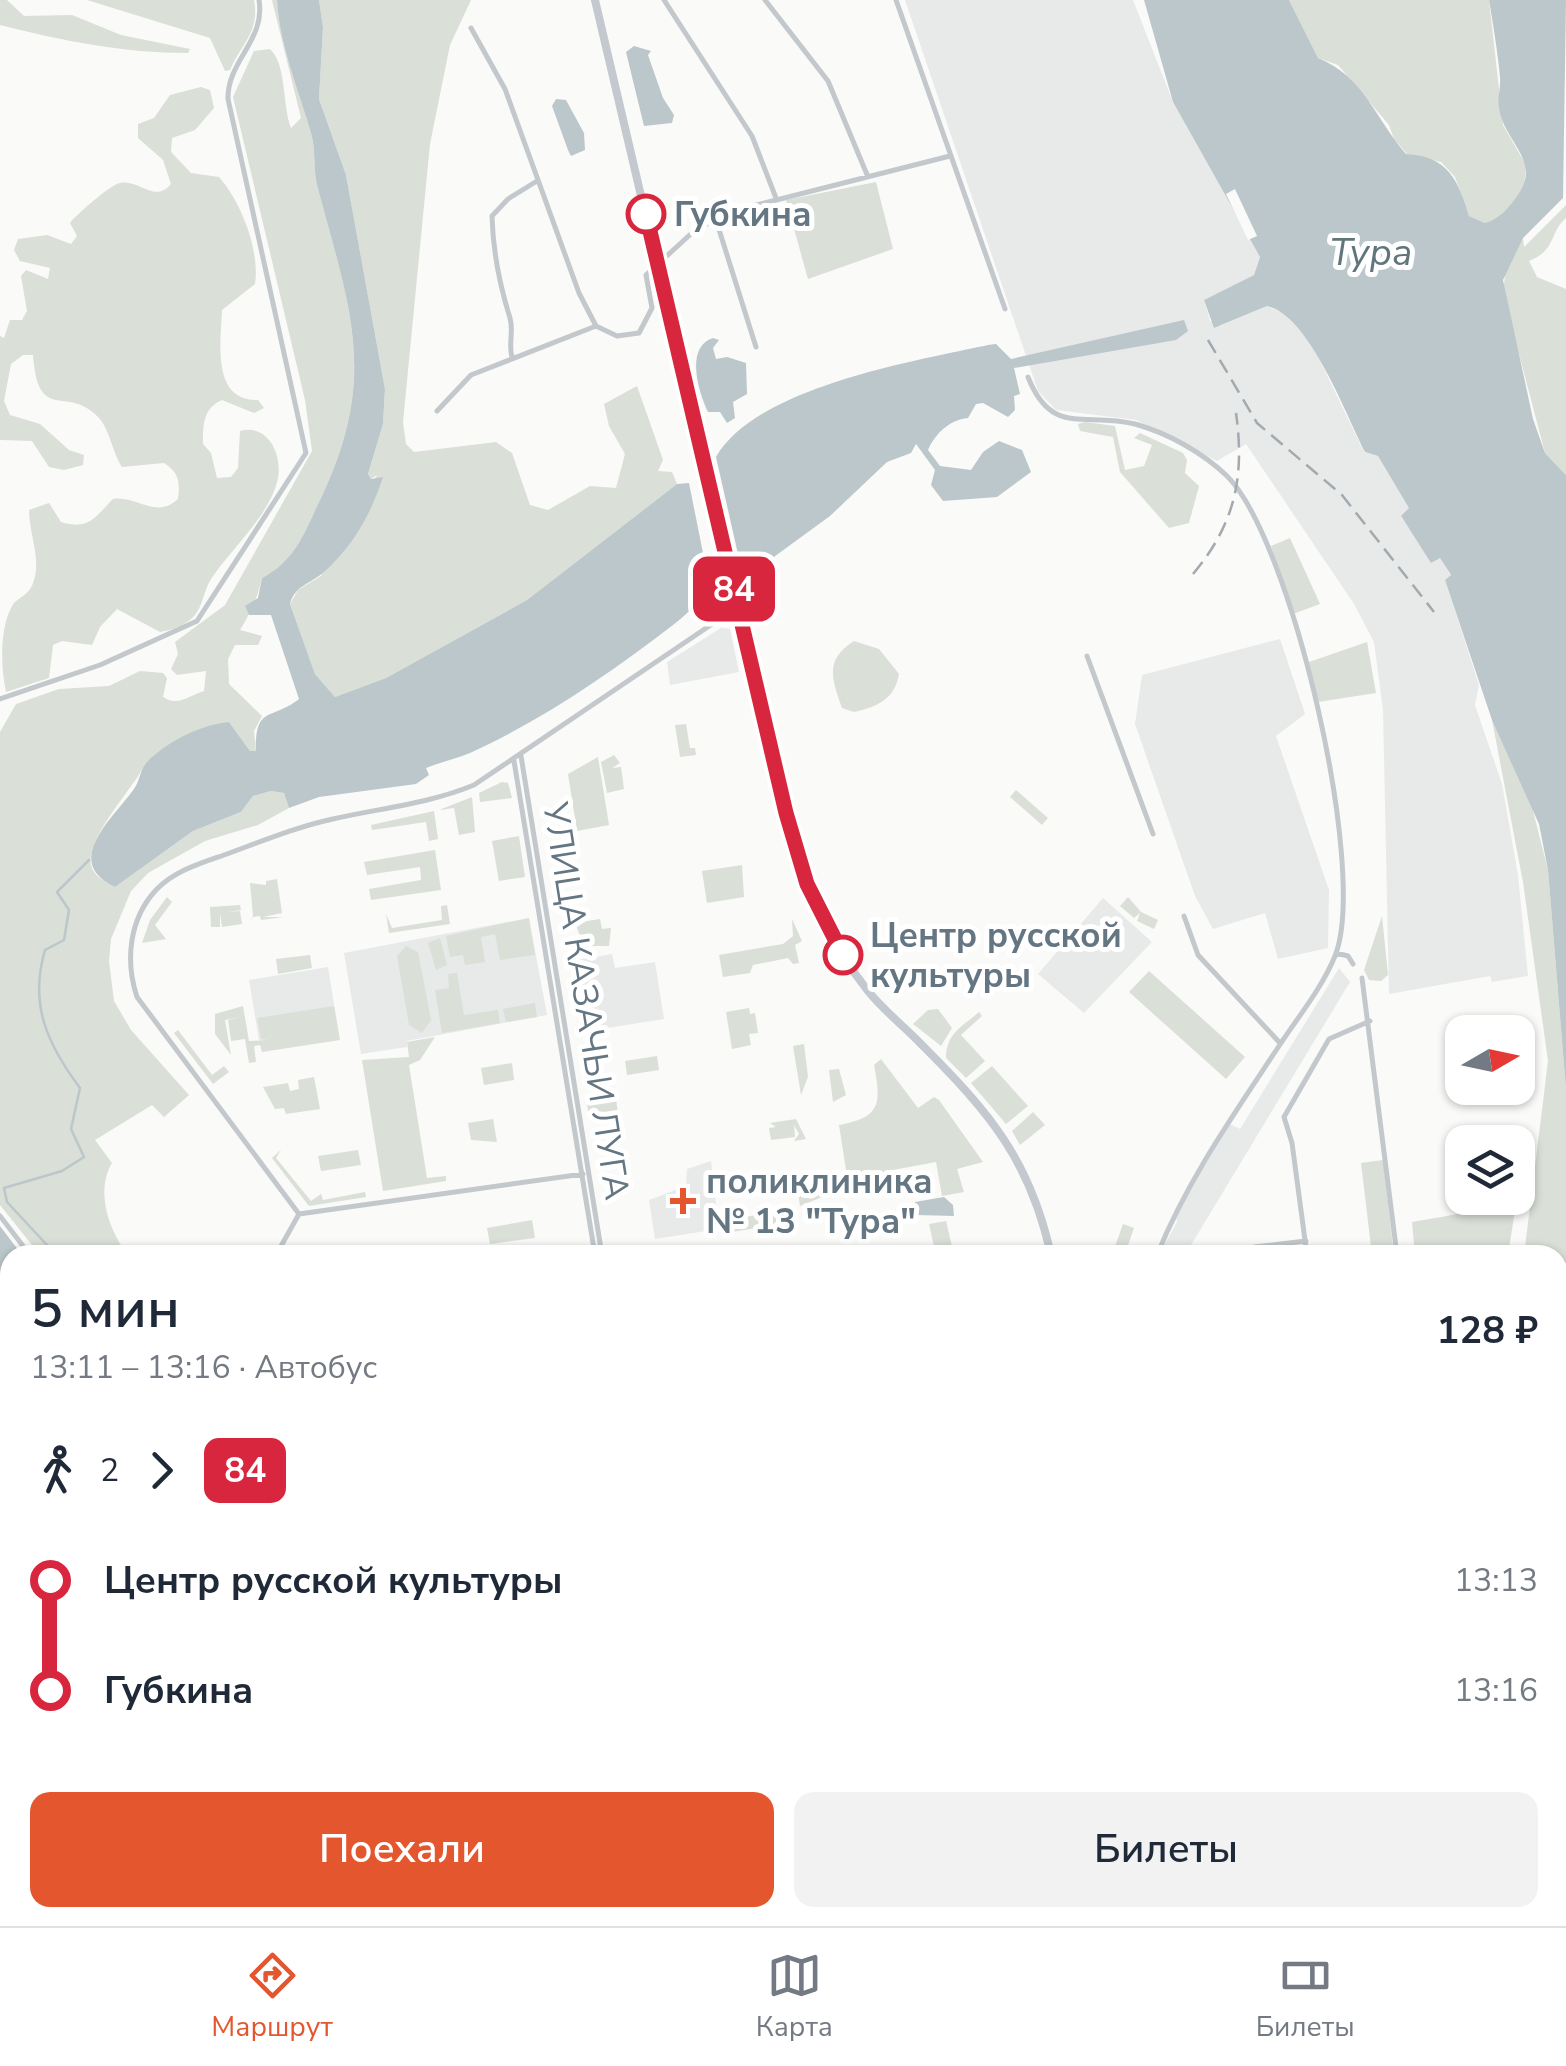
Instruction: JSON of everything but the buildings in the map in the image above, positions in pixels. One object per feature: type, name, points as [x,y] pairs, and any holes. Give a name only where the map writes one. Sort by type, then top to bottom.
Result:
[{"type":"main road","points":[[596,0],[786,813],[818,912],[868,991],[1003,1132],[1031,1184],[1048,1245]]},
{"type":"street","points":[[1,702],[196,621],[306,453],[228,99],[230,81],[260,26],[259,0]]},
{"type":"street","points":[[664,0],[752,136],[776,198]]},
{"type":"street","points":[[765,0],[828,82],[869,178]]},
{"type":"street","points":[[896,0],[1005,309]]},
{"type":"street","points":[[471,28],[505,89],[537,182],[596,326],[618,336],[639,333],[652,308],[646,275],[694,231],[776,198],[950,156]]},
{"type":"street","points":[[512,357],[510,318],[500,296],[493,254],[492,216],[508,199],[537,182]]},
{"type":"street","points":[[716,220],[756,347]]},
{"type":"street","points":[[437,412],[471,375],[596,326]]},
{"type":"street","points":[[1028,377],[1043,406],[1056,415],[1136,424],[1196,451],[1228,478],[1247,506],[1270,552],[1300,643],[1329,767],[1344,860],[1336,953],[1190,1181],[1161,1245]]},
{"type":"street","points":[[586,1174],[308,1216],[299,1214],[137,997],[130,956],[142,910],[156,889],[188,868],[328,820],[444,798],[514,761],[690,638],[739,610]]},
{"type":"street","points":[[1086,656],[1152,834]]},
{"type":"street","name":"УЛИЦА КАЗАЧЬИ ЛУГА","points":[[521,756],[597,1245]]},
{"type":"street","name":"УЛИЦА КАЗАЧЬИ ЛУГА","points":[[514,761],[586,1174]]},
{"type":"street","points":[[1184,916],[1198,954],[1280,1043]]},
{"type":"street","points":[[1336,953],[1348,956],[1353,964]]},
{"type":"street","points":[[1362,978],[1396,1245]]},
{"type":"street","points":[[1306,1245],[1292,1144],[1284,1117],[1329,1039],[1370,1021]]},
{"type":"street","points":[[282,1245],[299,1214]]},
{"type":"street","points":[[0,1216],[22,1245]]},
{"type":"street","points":[[1271,1245],[1306,1241]]},
{"type":"shaded area","points":[[0,0],[7,0],[24,16],[72,15],[121,35],[190,49],[188,53],[117,48],[0,25]]},
{"type":"shaded area","points":[[87,0],[254,0],[255,11],[248,37],[230,70],[225,71],[210,38]]},
{"type":"shaded area","points":[[272,0],[277,0],[285,50],[311,133],[317,185],[348,307],[354,380],[338,458],[319,502],[291,555],[262,578],[240,630],[262,636],[258,645],[235,645],[228,659],[229,684],[262,716],[254,731],[256,751],[250,751],[229,722],[145,764],[99,835],[91,862],[97,875],[115,887],[193,831],[241,812],[253,796],[271,791],[284,793],[289,808],[258,825],[205,841],[148,873],[131,891],[111,939],[109,961],[114,1001],[131,1030],[189,1095],[164,1117],[152,1105],[95,1140],[112,1163],[105,1186],[106,1210],[122,1245],[32,1245],[0,1205],[0,732],[16,704],[59,689],[109,686],[140,671],[163,673],[167,678],[163,697],[168,700],[178,701],[204,691],[206,671],[177,675],[171,669],[178,654],[175,642],[225,605],[312,451],[305,400],[233,97],[254,51],[270,49],[275,56],[291,128],[301,118]]},
{"type":"shaded area","points":[[319,0],[471,0],[450,45],[430,144],[403,422],[406,444],[414,452],[496,442],[512,453],[530,505],[548,510],[590,486],[616,488],[625,454],[609,426],[604,404],[637,386],[663,460],[658,471],[672,472],[677,484],[527,600],[386,678],[335,697],[315,674],[290,604],[298,590],[321,576],[377,475],[371,479],[368,474],[383,424],[385,389],[346,175],[319,99],[323,27]]},
{"type":"shaded area","points":[[905,0],[1133,0],[1173,102],[1260,257],[1254,275],[1204,300],[1210,321],[1220,326],[1267,306],[1286,314],[1314,348],[1364,452],[1378,456],[1410,509],[1401,517],[1431,562],[1440,558],[1451,576],[1445,580],[1479,685],[1475,705],[1502,784],[1518,875],[1528,976],[1492,982],[1490,976],[1389,994],[1383,710],[1374,642],[1354,604],[1246,444],[1217,461],[1136,420],[1056,410],[1038,391]]},
{"type":"shaded area","points":[[1289,0],[1489,0],[1503,125],[1526,165],[1524,189],[1503,215],[1485,223],[1469,216],[1455,177],[1441,162],[1407,154],[1394,139],[1389,125],[1338,65],[1318,58]]},
{"type":"shaded area","points":[[201,87],[210,90],[214,108],[195,130],[172,138],[171,152],[191,173],[219,177],[235,199],[247,227],[255,256],[255,284],[222,310],[222,367],[232,391],[243,398],[258,400],[264,408],[254,413],[222,400],[216,403],[205,418],[203,444],[211,453],[217,478],[231,477],[238,468],[240,431],[259,432],[276,453],[277,482],[266,507],[211,579],[198,611],[188,622],[160,632],[117,609],[100,627],[92,645],[62,641],[53,645],[49,678],[6,692],[2,657],[6,621],[14,603],[31,588],[36,572],[29,510],[49,503],[61,522],[79,525],[91,520],[113,499],[154,507],[170,505],[178,499],[179,487],[176,474],[164,463],[122,467],[98,417],[87,408],[48,397],[41,390],[33,355],[23,355],[11,364],[4,401],[10,415],[40,424],[69,450],[84,455],[83,465],[64,470],[49,467],[32,441],[0,440],[0,336],[4,338],[10,320],[22,320],[27,311],[21,276],[26,270],[48,279],[50,268],[20,261],[14,250],[18,239],[47,235],[71,244],[77,236],[70,223],[120,183],[165,190],[171,184],[163,160],[138,138],[138,124],[154,118],[170,95]]},
{"type":"shaded area","points":[[876,182],[893,249],[808,279],[786,200]]},
{"type":"shaded area","points":[[1566,205],[1566,218],[1549,246],[1529,261],[1537,277],[1566,289],[1566,475],[1545,453],[1503,293],[1506,266],[1523,238],[1524,247]]},
{"type":"shaded area","points":[[1078,424],[1115,426],[1125,470],[1144,466],[1152,445],[1134,438],[1140,433],[1183,453],[1187,460],[1185,473],[1199,486],[1189,523],[1169,528],[1120,472],[1113,437],[1080,431]]},
{"type":"shaded area","points":[[1290,538],[1320,604],[1293,614],[1271,546]]},
{"type":"shaded area","points":[[721,628],[730,629],[739,672],[670,685],[667,662]]},
{"type":"shaded area","points":[[1280,639],[1305,714],[1276,736],[1329,890],[1328,948],[1278,959],[1265,913],[1213,929],[1195,896],[1135,724],[1142,675]]},
{"type":"shaded area","points":[[854,641],[879,649],[899,674],[894,690],[884,701],[854,712],[842,708],[833,671],[838,655]]},
{"type":"shaded area","points":[[1367,642],[1376,693],[1318,702],[1309,662]]},
{"type":"shaded area","points":[[1492,720],[1528,791],[1548,870],[1566,1089],[1566,1245],[1525,1245],[1529,1215],[1535,1215],[1535,1166],[1548,1061],[1523,882]]},
{"type":"shaded area","points":[[686,724],[690,748],[695,748],[696,755],[680,757],[675,725]]},
{"type":"shaded area","points":[[614,755],[620,763],[612,768],[621,767],[624,789],[607,793],[601,762]]},
{"type":"shaded area","points":[[598,757],[609,825],[577,831],[568,774]]},
{"type":"shaded area","points":[[508,783],[512,798],[480,802],[479,793]]},
{"type":"shaded area","points":[[1016,790],[1048,818],[1042,825],[1010,797]]},
{"type":"shaded area","points":[[472,797],[475,832],[459,835],[454,808],[439,810]]},
{"type":"shaded area","points":[[434,811],[438,839],[429,841],[426,822],[372,830],[371,825]]},
{"type":"shaded area","points":[[519,836],[525,877],[499,881],[492,841]]},
{"type":"shaded area","points":[[435,850],[441,890],[371,900],[369,889],[421,880],[420,867],[367,875],[364,862]]},
{"type":"shaded area","points":[[742,865],[744,897],[707,903],[702,871]]},
{"type":"shaded area","points":[[277,879],[282,913],[263,917],[283,917],[261,920],[260,916],[253,917],[249,923],[253,916],[250,883],[266,885],[266,881]]},
{"type":"shaded area","points":[[167,897],[172,902],[155,925],[166,939],[142,943],[150,920]]},
{"type":"shaded area","points":[[1128,897],[1141,912],[1158,920],[1154,929],[1137,921],[1140,913],[1134,918],[1120,906]]},
{"type":"shaded area","points":[[1103,898],[1152,942],[1084,1013],[1038,974]]},
{"type":"shaded area","points":[[240,905],[241,910],[227,912],[240,911],[242,924],[222,927],[220,913],[220,927],[211,927],[210,907]]},
{"type":"shaded area","points":[[447,905],[450,924],[389,933],[386,914],[392,928],[442,920],[441,906]]},
{"type":"shaded area","points":[[1382,916],[1388,975],[1381,981],[1369,980],[1364,970]]},
{"type":"shaded area","points":[[529,918],[547,1015],[407,1041],[407,1047],[361,1054],[344,953]]},
{"type":"shaded area","points":[[529,918],[535,955],[500,960],[495,934],[481,937],[485,962],[465,965],[463,955],[450,957],[446,936]]},
{"type":"shaded area","points":[[600,919],[602,929],[611,928],[609,946],[584,946],[575,923]]},
{"type":"shaded area","points":[[792,919],[802,941],[795,945],[799,963],[793,964],[788,958],[753,965],[750,973],[723,977],[719,955],[783,944],[793,936]]},
{"type":"shaded area","points":[[440,938],[447,965],[436,970],[428,943]]},
{"type":"shaded area","points":[[406,946],[418,952],[431,1020],[422,1033],[409,1025],[397,956]]},
{"type":"shaded area","points":[[612,954],[615,968],[655,962],[664,1019],[582,1032],[571,961]]},
{"type":"shaded area","points":[[310,955],[312,968],[278,974],[276,959]]},
{"type":"shaded area","points":[[328,967],[339,1035],[281,1044],[259,1040],[249,980]]},
{"type":"shaded area","points":[[1339,968],[1350,982],[1191,1245],[1164,1245],[1177,1222],[1176,1213],[1230,1124],[1240,1129]]},
{"type":"shaded area","points":[[1149,971],[1245,1057],[1226,1079],[1129,992]]},
{"type":"shaded area","points":[[457,973],[464,1015],[498,1010],[500,1023],[442,1033],[435,990],[449,988],[448,974]]},
{"type":"shaded area","points":[[535,1003],[537,1017],[506,1022],[503,1009]]},
{"type":"shaded area","points":[[243,1006],[249,1041],[269,1040],[261,1039],[257,1018],[334,1006],[340,1040],[262,1052],[260,1045],[254,1046],[256,1062],[249,1063],[245,1039],[231,1041],[228,1020],[241,1017],[225,1020],[231,1055],[215,1034],[215,1014]]},
{"type":"shaded area","points":[[749,1008],[750,1014],[755,1013],[758,1033],[749,1034],[751,1045],[732,1049],[726,1012]]},
{"type":"shaded area","points":[[938,1009],[952,1028],[941,1046],[913,1024],[928,1010]]},
{"type":"shaded area","points":[[979,1012],[982,1016],[961,1035],[985,1061],[966,1078],[946,1058],[947,1049],[957,1030]]},
{"type":"shaded area","points":[[178,1030],[212,1075],[224,1066],[229,1072],[213,1084],[174,1033]]},
{"type":"shaded area","points":[[435,1037],[420,1060],[409,1065],[427,1178],[446,1176],[446,1181],[383,1191],[362,1060],[409,1057],[407,1042]]},
{"type":"shaded area","points":[[804,1044],[808,1077],[801,1095],[793,1046]]},
{"type":"shaded area","points":[[657,1056],[659,1070],[627,1075],[625,1061]]},
{"type":"shaded area","points":[[881,1059],[918,1108],[934,1097],[939,1100],[983,1162],[957,1169],[964,1192],[942,1196],[936,1162],[893,1170],[895,1182],[849,1189],[839,1125],[871,1113],[878,1089],[874,1065]]},
{"type":"shaded area","points":[[512,1063],[514,1080],[484,1085],[481,1068]]},
{"type":"shaded area","points":[[992,1066],[1028,1106],[1006,1124],[971,1083]]},
{"type":"shaded area","points":[[839,1069],[846,1095],[833,1102],[829,1070]]},
{"type":"shaded area","points":[[314,1077],[320,1109],[286,1114],[284,1108],[275,1109],[263,1087],[288,1083],[290,1091],[299,1089],[298,1080]]},
{"type":"shaded area","points":[[616,1099],[618,1114],[589,1118],[587,1103]]},
{"type":"shaded area","points":[[1033,1112],[1045,1125],[1020,1145],[1012,1131]]},
{"type":"shaded area","points":[[493,1119],[497,1142],[471,1140],[468,1123]]},
{"type":"shaded area","points":[[796,1119],[806,1139],[794,1141],[799,1134],[794,1125],[795,1137],[771,1140],[769,1128],[776,1127],[770,1123]]},
{"type":"shaded area","points":[[281,1150],[276,1158],[311,1201],[321,1194],[323,1200],[365,1192],[366,1197],[309,1206],[272,1158]]},
{"type":"shaded area","points":[[358,1150],[361,1165],[321,1171],[318,1156]]},
{"type":"shaded area","points":[[1383,1160],[1393,1245],[1371,1245],[1361,1163]]},
{"type":"shaded area","name":"поликлиника № 13 \"Тура\"","points":[[711,1161],[719,1229],[655,1239],[649,1200],[686,1186],[687,1169]]},
{"type":"shaded area","points":[[836,1187],[837,1191],[800,1206],[798,1193]]},
{"type":"shaded area","points":[[785,1211],[787,1223],[732,1232],[730,1222],[737,1218]]},
{"type":"shaded area","points":[[1452,1215],[1514,1215],[1510,1245],[1414,1245],[1412,1222]]},
{"type":"shaded area","points":[[532,1220],[535,1238],[490,1244],[487,1228]]},
{"type":"shaded area","points":[[946,1221],[952,1245],[934,1245],[929,1224]]},
{"type":"shaded area","points":[[1123,1224],[1134,1228],[1128,1245],[1116,1245]]},
{"type":"water","points":[[277,0],[319,0],[323,27],[319,99],[346,175],[385,389],[383,424],[368,474],[371,479],[383,477],[373,504],[344,551],[324,572],[299,589],[290,604],[315,674],[335,697],[386,678],[527,600],[677,484],[689,483],[703,553],[719,560],[738,554],[716,457],[736,433],[765,412],[800,395],[880,369],[988,345],[996,344],[1011,359],[1184,320],[1188,331],[1176,340],[1014,368],[1020,394],[1014,396],[1015,410],[1008,417],[983,403],[976,404],[968,418],[944,429],[928,450],[940,466],[971,470],[983,452],[999,441],[1022,450],[1031,472],[997,497],[943,501],[931,485],[935,470],[916,444],[911,453],[887,462],[830,516],[767,562],[760,577],[751,577],[743,567],[733,572],[650,643],[523,726],[470,753],[426,768],[429,775],[416,784],[319,797],[289,808],[284,793],[271,791],[253,796],[241,812],[193,831],[115,887],[99,877],[92,865],[92,853],[96,840],[136,786],[147,762],[185,735],[229,722],[250,751],[256,751],[262,720],[299,699],[271,615],[249,615],[245,606],[258,598],[262,578],[283,563],[297,546],[338,458],[354,380],[353,344],[340,270],[317,185],[313,139],[285,50]]},
{"type":"water","name":"Тура","points":[[1144,0],[1289,0],[1318,58],[1358,87],[1406,154],[1432,159],[1449,172],[1469,216],[1485,223],[1509,207],[1526,174],[1499,108],[1500,77],[1489,0],[1566,0],[1563,198],[1523,238],[1503,280],[1533,419],[1545,453],[1566,475],[1566,1089],[1548,870],[1539,824],[1492,720],[1445,580],[1451,575],[1440,558],[1431,563],[1401,516],[1409,508],[1378,456],[1365,452],[1325,368],[1297,327],[1267,306],[1214,328],[1204,300],[1254,275],[1260,257],[1173,102]]},
{"type":"water","points":[[634,46],[651,51],[648,55],[663,98],[674,115],[672,123],[644,126],[626,52]]},
{"type":"water","points":[[556,99],[566,100],[584,133],[585,150],[571,156],[552,106]]},
{"type":"water","points":[[713,338],[719,340],[713,348],[716,359],[727,357],[746,363],[747,394],[733,402],[735,418],[727,423],[720,412],[708,412],[696,371],[699,350]]},
{"type":"water","points":[[944,1197],[953,1205],[954,1216],[917,1215],[915,1202]]},
{"type":"water","points":[[0,1226],[14,1245],[0,1245]]},
{"type":"pier","points":[[1235,189],[1257,236],[1248,240],[1226,194]]},
{"type":"waterway","points":[[47,1245],[7,1202],[4,1188],[62,1171],[84,1157],[71,1129],[80,1088],[50,1039],[39,988],[45,950],[64,940],[69,910],[57,892],[89,860]]},
{"type":"railway","points":[[1208,340],[1257,423],[1342,495],[1434,612]]},
{"type":"railway","points":[[1193,574],[1219,537],[1234,499],[1239,458],[1236,413]]},
{"type":"bus line","name":"84","points":[[646,214],[786,813],[818,912],[843,955]]},
{"type":"place","name":"Губкина","points":[[646,214]]},
{"type":"place","name":"Центр русской культуры","points":[[843,955]]},
{"type":"place","name":"поликлиника № 13 \"Тура\"","points":[[683,1201]]}]
